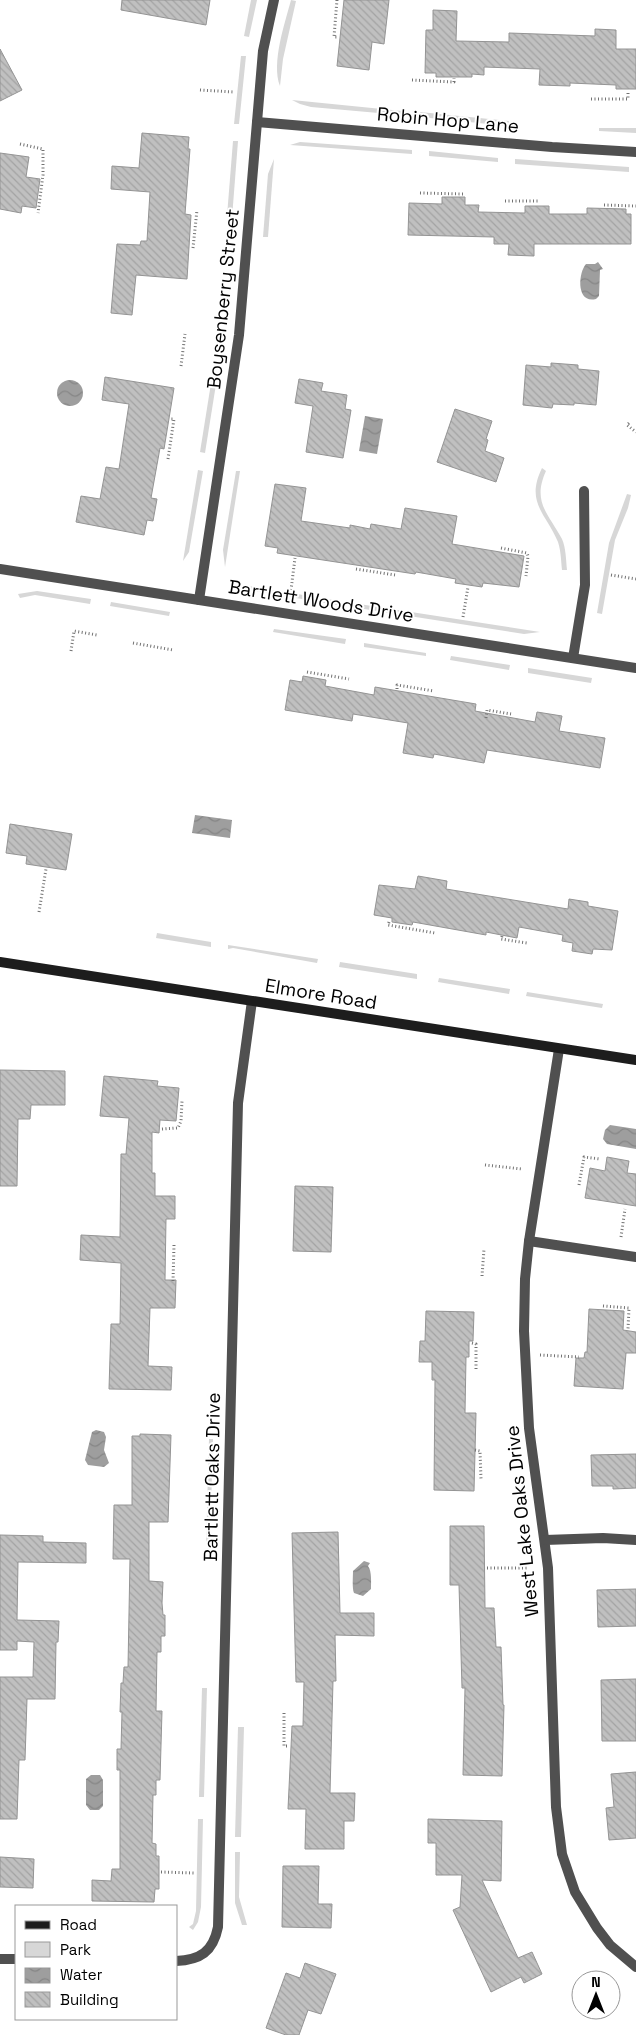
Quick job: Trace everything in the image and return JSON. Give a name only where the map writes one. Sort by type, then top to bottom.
[{"type":"street","name":"Boysenberry Street","points":[[199,600],[234,372],[264,50],[274,0]]},
{"type":"street","name":"Robin Hop Lane","points":[[257,122],[561,148],[636,152]]},
{"type":"street","points":[[573,658],[585,578],[584,490]]},
{"type":"street","name":"Bartlett Woods Drive","points":[[0,569],[636,668]]},
{"type":"street","name":"Elmore Road","points":[[0,962],[636,1060]]},
{"type":"street","name":"Bartlett Oaks Drive","points":[[178,1961],[193,1960],[207,1952],[214,1940],[218,1920],[238,1103],[252,1001]]},
{"type":"street","name":"West Lake Oaks Drive","points":[[559,1049],[529,1241],[524,1352],[529,1428],[545,1540],[550,1614],[556,1807],[562,1854],[575,1892],[586,1912],[610,1945],[636,1967]]},
{"type":"street","points":[[529,1241],[636,1257]]},
{"type":"street","points":[[545,1540],[603,1538],[636,1540]]},
{"type":"street","points":[[0,1959],[15,1959]]},
{"type":"path","points":[[337,0],[334,37],[338,37]]},
{"type":"path","points":[[412,80],[454,82],[454,78]]},
{"type":"path","points":[[200,90],[234,92]]},
{"type":"path","points":[[591,99],[628,99],[628,92]]},
{"type":"path","points":[[20,144],[43,149],[43,175],[38,213]]},
{"type":"path","points":[[420,193],[464,194]]},
{"type":"path","points":[[505,201],[540,201]]},
{"type":"path","points":[[604,205],[636,206]]},
{"type":"path","points":[[193,248],[197,210]]},
{"type":"path","points":[[182,366],[185,334]]},
{"type":"path","points":[[168,459],[174,419],[171,419]]},
{"type":"path","points":[[629,422],[627,425],[636,432]]},
{"type":"path","points":[[501,548],[527,554],[526,576]]},
{"type":"path","points":[[291,590],[295,558]]},
{"type":"path","points":[[356,569],[395,575]]},
{"type":"path","points":[[611,575],[636,579]]},
{"type":"path","points":[[463,617],[468,586]]},
{"type":"path","points":[[71,652],[74,631],[97,635]]},
{"type":"path","points":[[133,643],[173,650]]},
{"type":"path","points":[[307,672],[349,679]]},
{"type":"path","points":[[397,689],[398,685],[434,691]]},
{"type":"path","points":[[486,718],[488,710],[511,714]]},
{"type":"path","points":[[39,912],[46,869]]},
{"type":"path","points":[[389,922],[388,926],[435,933]]},
{"type":"path","points":[[502,936],[501,939],[527,943]]},
{"type":"path","points":[[162,1129],[178,1128],[181,1121],[182,1101]]},
{"type":"path","points":[[579,1186],[584,1157],[600,1160]]},
{"type":"path","points":[[485,1165],[522,1169]]},
{"type":"path","points":[[621,1237],[625,1209]]},
{"type":"path","points":[[172,1281],[174,1245]]},
{"type":"path","points":[[482,1276],[484,1249]]},
{"type":"path","points":[[603,1306],[629,1308],[628,1328]]},
{"type":"path","points":[[472,1343],[476,1344],[476,1369]]},
{"type":"path","points":[[540,1355],[579,1357]]},
{"type":"path","points":[[475,1450],[480,1451],[481,1479]]},
{"type":"path","points":[[487,1568],[529,1568]]},
{"type":"path","points":[[284,1713],[284,1746],[289,1746]]},
{"type":"path","points":[[161,1872],[194,1873]]},
{"type":"green space","points":[[251,0],[257,0],[249,37],[244,36]]},
{"type":"green space","points":[[291,0],[296,1],[283,59],[280,86],[277,66],[278,55]]},
{"type":"green space","points":[[241,56],[246,56],[239,124],[234,124]]},
{"type":"green space","points":[[292,100],[402,111],[401,115],[311,107]]},
{"type":"green space","points":[[420,112],[509,121],[508,126],[420,117]]},
{"type":"green space","points":[[599,128],[636,128],[636,133],[599,131]]},
{"type":"green space","points":[[233,141],[238,141],[232,218],[227,216]]},
{"type":"green space","points":[[300,142],[412,150],[412,154],[290,145]]},
{"type":"green space","points":[[429,151],[498,158],[498,162],[429,156]]},
{"type":"green space","points":[[274,159],[268,237],[263,237],[268,174]]},
{"type":"green space","points":[[515,159],[629,167],[629,172],[515,164]]},
{"type":"green space","points":[[212,377],[217,378],[205,453],[200,452]]},
{"type":"green space","points":[[542,468],[546,471],[542,482],[541,499],[547,514],[562,539],[566,554],[567,570],[562,570],[558,542],[536,499],[537,480]]},
{"type":"green space","points":[[198,470],[203,471],[189,552],[183,561]]},
{"type":"green space","points":[[236,471],[240,471],[225,567],[223,550]]},
{"type":"green space","points":[[627,494],[631,495],[628,508],[615,540],[602,614],[597,613],[609,543]]},
{"type":"green space","points":[[237,584],[339,601],[338,605],[248,590]]},
{"type":"green space","points":[[37,591],[91,599],[90,604],[35,595],[20,598],[18,594]]},
{"type":"green space","points":[[111,602],[170,612],[169,616],[110,606]]},
{"type":"green space","points":[[359,604],[540,632],[524,634],[358,608]]},
{"type":"green space","points":[[274,629],[346,639],[345,644],[273,632]]},
{"type":"green space","points":[[364,643],[426,653],[426,656],[364,647]]},
{"type":"green space","points":[[451,656],[510,665],[509,670],[450,660]]},
{"type":"green space","points":[[528,668],[592,678],[591,683],[528,673]]},
{"type":"green space","points":[[157,933],[211,942],[211,947],[156,938]]},
{"type":"green space","points":[[228,945],[318,959],[317,963],[233,948],[228,949]]},
{"type":"green space","points":[[340,962],[417,974],[417,979],[339,967]]},
{"type":"green space","points":[[439,978],[510,989],[509,994],[438,982]]},
{"type":"green space","points":[[527,992],[603,1004],[602,1008],[526,996]]},
{"type":"green space","points":[[209,1439],[213,1439],[210,1545],[206,1545]]},
{"type":"green space","points":[[202,1688],[207,1688],[204,1797],[199,1797]]},
{"type":"green space","points":[[238,1727],[244,1727],[241,1837],[235,1837]]},
{"type":"green space","points":[[198,1819],[203,1819],[201,1907],[198,1922],[193,1930],[189,1927],[193,1924],[196,1911]]},
{"type":"green space","points":[[235,1852],[240,1852],[239,1897],[247,1925],[242,1925],[235,1903]]},
{"type":"water","points":[[598,262],[603,269],[600,270],[599,296],[596,299],[590,299],[585,297],[580,287],[581,274],[586,264]]},
{"type":"water","points":[[70,380],[79,384],[83,393],[79,402],[70,406],[61,402],[57,393],[61,384]]},
{"type":"water","points":[[365,416],[383,419],[377,454],[359,451]]},
{"type":"water","points":[[195,815],[232,820],[230,838],[192,833]]},
{"type":"water","points":[[610,1125],[636,1129],[636,1149],[607,1144],[603,1139],[605,1130]]},
{"type":"water","points":[[96,1430],[104,1432],[106,1437],[104,1450],[109,1463],[104,1467],[88,1465],[85,1460],[92,1432]]},
{"type":"water","points":[[364,1561],[370,1563],[368,1566],[371,1574],[371,1589],[363,1596],[354,1593],[353,1571]]},
{"type":"water","points":[[91,1775],[100,1775],[103,1780],[103,1806],[99,1810],[90,1810],[86,1805],[86,1779]]},
{"type":"building","points":[[122,0],[210,0],[206,25],[121,10]]},
{"type":"building","points":[[344,0],[389,0],[384,44],[372,42],[369,70],[337,66]]},
{"type":"building","points":[[433,10],[457,11],[456,41],[509,42],[509,33],[595,36],[595,29],[616,30],[616,49],[636,49],[636,89],[616,89],[616,85],[570,83],[570,86],[539,85],[540,69],[484,67],[484,75],[472,74],[472,77],[436,77],[436,73],[425,73],[426,30],[433,30]]},
{"type":"building","points":[[0,49],[22,90],[0,101]]},
{"type":"building","points":[[142,133],[189,137],[188,149],[190,149],[185,214],[191,215],[187,279],[136,275],[132,315],[111,313],[117,244],[140,245],[141,241],[147,241],[150,192],[111,189],[112,166],[139,168]]},
{"type":"building","points":[[0,153],[29,157],[26,177],[40,179],[36,208],[22,206],[21,213],[0,209]]},
{"type":"building","points":[[442,197],[465,197],[465,205],[479,205],[478,212],[525,213],[525,206],[549,206],[549,214],[587,214],[587,208],[626,209],[626,214],[631,214],[631,244],[534,244],[534,256],[508,255],[509,244],[494,244],[494,237],[408,235],[409,203],[442,204]]},
{"type":"building","points":[[551,363],[578,365],[578,369],[599,371],[596,405],[553,404],[552,408],[523,405],[526,365],[551,367]]},
{"type":"building","points":[[105,377],[174,388],[164,449],[160,448],[151,498],[157,499],[153,521],[147,520],[144,535],[76,522],[81,496],[100,499],[106,467],[119,469],[129,404],[102,400]]},
{"type":"building","points":[[299,379],[323,383],[321,391],[347,395],[345,409],[351,410],[343,458],[306,452],[313,406],[295,403]]},
{"type":"building","points":[[455,409],[492,421],[486,439],[488,440],[485,451],[504,458],[496,482],[437,462]]},
{"type":"building","points":[[275,484],[306,488],[301,521],[350,528],[350,525],[370,529],[371,524],[401,529],[405,508],[457,516],[452,544],[524,556],[519,587],[483,583],[482,587],[455,583],[456,579],[416,572],[415,574],[277,553],[278,548],[265,546]]},
{"type":"building","points":[[303,676],[326,680],[325,686],[374,695],[375,687],[476,704],[475,711],[535,722],[537,712],[562,716],[559,731],[605,738],[600,768],[487,750],[484,763],[434,754],[433,758],[403,753],[408,723],[353,714],[352,721],[285,710],[290,680],[302,682]]},
{"type":"building","points":[[10,824],[72,834],[66,870],[26,864],[27,856],[6,853]]},
{"type":"building","points":[[418,876],[447,881],[446,889],[568,909],[569,899],[588,902],[588,906],[618,911],[612,950],[593,949],[592,954],[572,951],[573,943],[562,941],[563,935],[519,927],[517,938],[486,932],[486,935],[413,922],[412,925],[392,922],[392,918],[374,915],[379,885],[415,889]]},
{"type":"building","points":[[0,1070],[65,1071],[65,1105],[31,1105],[30,1119],[18,1119],[17,1186],[0,1186]]},
{"type":"building","points":[[104,1076],[158,1081],[157,1086],[179,1088],[176,1121],[160,1120],[159,1133],[152,1132],[152,1173],[155,1173],[155,1196],[175,1196],[175,1219],[166,1219],[165,1280],[176,1280],[175,1308],[150,1308],[148,1366],[172,1367],[171,1390],[109,1389],[111,1324],[120,1324],[121,1263],[80,1260],[81,1235],[120,1237],[121,1154],[126,1154],[129,1118],[100,1116]]},
{"type":"building","points":[[607,1157],[629,1161],[627,1173],[636,1174],[636,1206],[585,1198],[590,1168],[605,1171]]},
{"type":"building","points":[[295,1186],[333,1187],[331,1252],[293,1251]]},
{"type":"building","points":[[589,1309],[624,1311],[623,1330],[636,1332],[636,1353],[626,1353],[623,1389],[574,1386],[576,1358],[584,1358],[585,1352],[587,1352]]},
{"type":"building","points":[[426,1311],[474,1312],[473,1341],[469,1341],[469,1357],[466,1357],[465,1413],[476,1413],[474,1491],[434,1490],[435,1380],[432,1380],[432,1362],[419,1362],[420,1341],[425,1341]]},
{"type":"building","points":[[140,1434],[171,1435],[168,1522],[149,1522],[149,1581],[163,1582],[162,1603],[163,1615],[165,1615],[165,1636],[161,1636],[161,1652],[157,1652],[156,1711],[162,1711],[160,1780],[156,1780],[156,1795],[153,1795],[152,1843],[156,1844],[156,1856],[159,1856],[159,1889],[155,1889],[154,1902],[92,1901],[92,1880],[111,1881],[112,1869],[120,1869],[120,1770],[117,1770],[117,1749],[121,1749],[121,1683],[123,1683],[124,1667],[128,1667],[130,1559],[113,1559],[114,1505],[132,1505],[132,1436],[140,1436]]},
{"type":"building","points":[[636,1454],[636,1488],[613,1489],[613,1486],[592,1486],[591,1455]]},
{"type":"building","points":[[450,1526],[484,1526],[485,1608],[494,1608],[496,1647],[501,1647],[504,1705],[502,1776],[463,1775],[465,1688],[462,1688],[459,1585],[450,1585]]},
{"type":"building","points":[[338,1532],[340,1613],[374,1613],[374,1636],[335,1635],[336,1681],[333,1681],[330,1793],[355,1793],[354,1821],[344,1821],[344,1849],[305,1849],[306,1809],[288,1809],[292,1726],[303,1726],[304,1682],[296,1682],[292,1533]]},
{"type":"building","points":[[0,1535],[43,1536],[43,1542],[86,1543],[86,1563],[18,1562],[17,1620],[59,1621],[58,1642],[56,1642],[55,1699],[27,1699],[25,1760],[19,1760],[17,1819],[0,1819],[0,1677],[33,1677],[34,1642],[17,1641],[17,1650],[0,1650]]},
{"type":"building","points":[[636,1589],[636,1626],[598,1627],[597,1590]]},
{"type":"building","points":[[636,1679],[636,1741],[602,1741],[601,1680]]},
{"type":"building","points":[[636,1772],[636,1838],[609,1840],[606,1808],[614,1807],[611,1774]]},
{"type":"building","points":[[428,1819],[502,1821],[501,1881],[482,1880],[518,1958],[532,1952],[542,1974],[524,1983],[521,1977],[491,1992],[453,1910],[460,1907],[462,1875],[436,1875],[436,1843],[428,1843]]},
{"type":"building","points":[[0,1857],[34,1859],[33,1888],[0,1887]]},
{"type":"building","points":[[283,1866],[319,1866],[318,1904],[332,1904],[331,1928],[282,1927]]},
{"type":"building","points":[[305,1963],[336,1974],[321,2014],[308,2010],[299,2035],[286,2035],[266,2028],[286,1973],[300,1978]]}]
